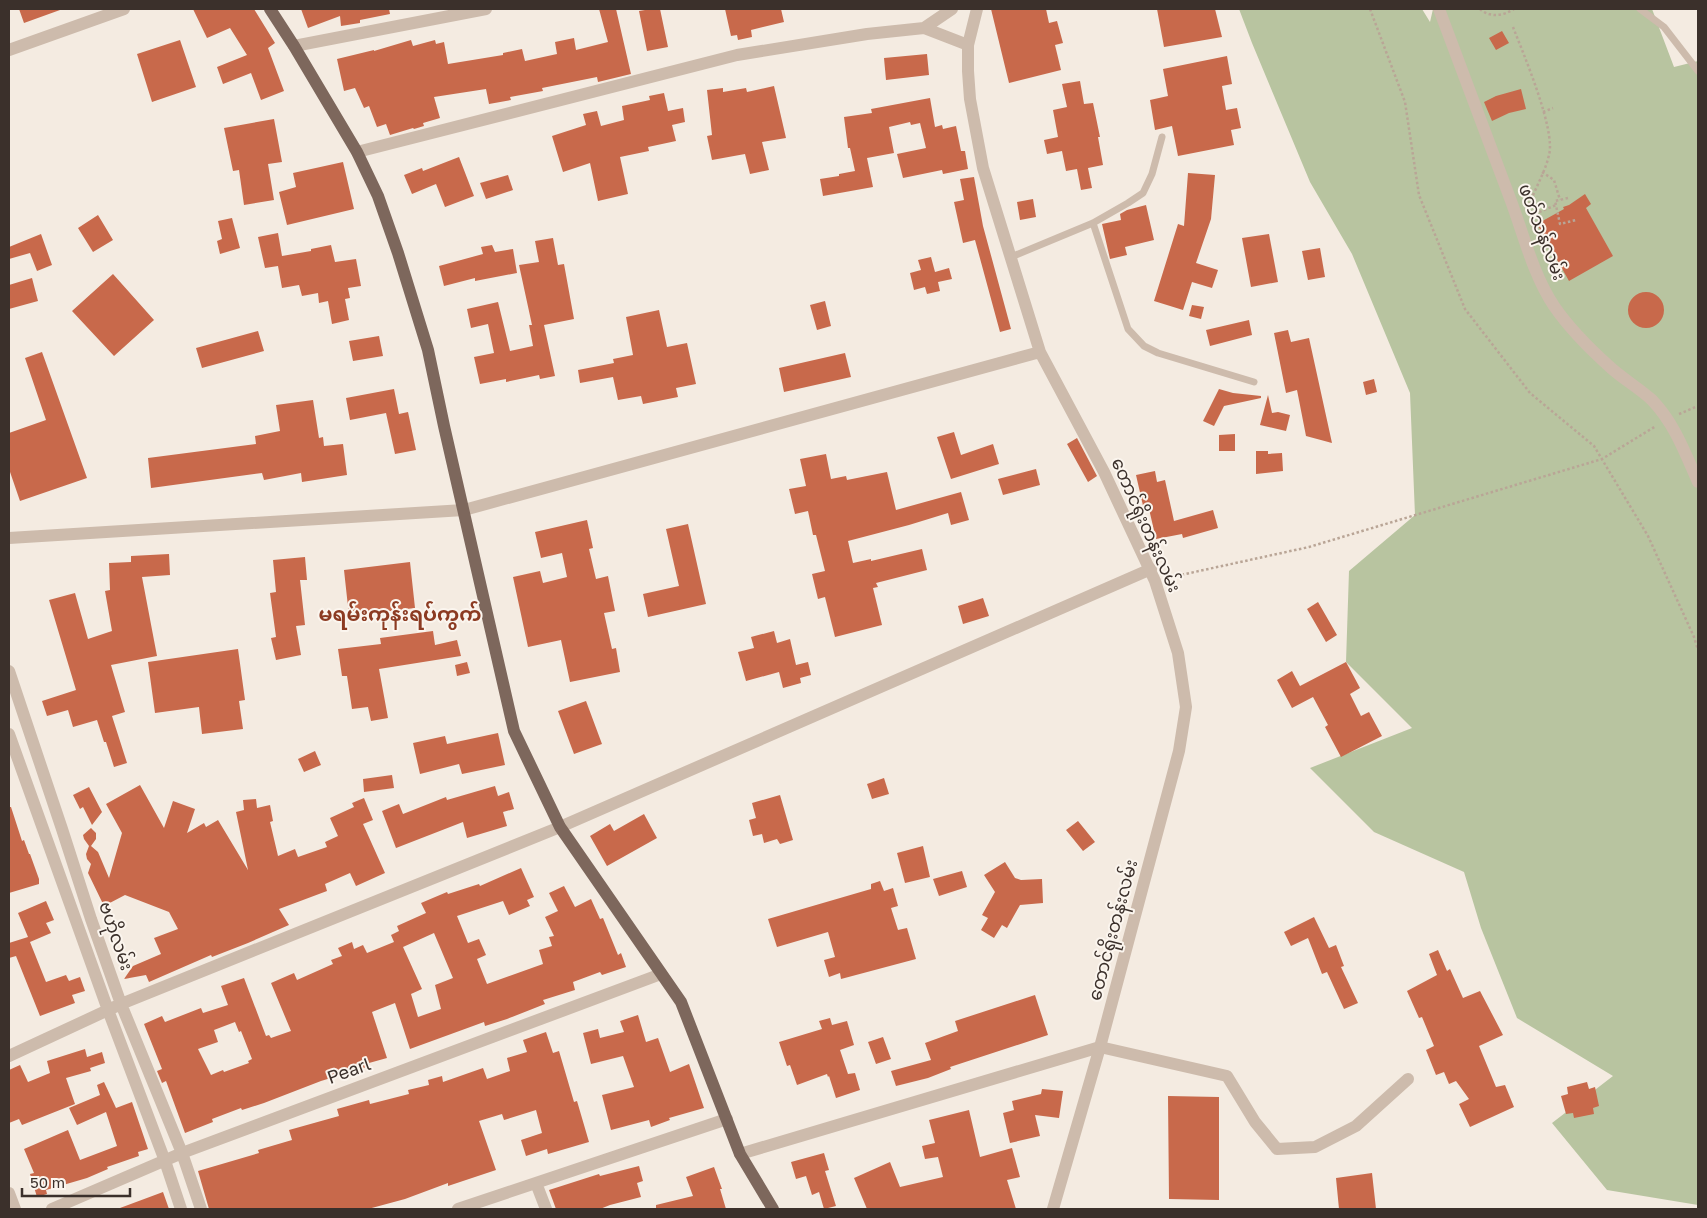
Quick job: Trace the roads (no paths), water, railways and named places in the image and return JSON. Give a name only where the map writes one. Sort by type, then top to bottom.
[{"type":"main road","points":[[270,9],[357,152],[378,196],[398,253],[428,350],[514,731],[560,827],[681,1002],[740,1154],[773,1209]]},
{"type":"street","points":[[9,50],[124,9]]},
{"type":"street","points":[[294,46],[486,9]]},
{"type":"street","points":[[924,28],[952,9]]},
{"type":"street","name":"တောင်ရိုးတန်းလမ်း","points":[[977,9],[968,45],[968,71],[970,99],[983,168],[1040,352],[1104,472],[1153,575],[1178,653],[1186,707],[1180,751],[1100,1048],[1053,1209]]},
{"type":"street","name":"ဖတ်သန်လမ်း","points":[[1439,9],[1529,257],[1554,306],[1610,367],[1651,400],[1668,419],[1682,442],[1698,482]]},
{"type":"street","points":[[357,152],[738,55],[867,34],[924,28],[968,45]]},
{"type":"street","points":[[9,538],[464,510],[1040,352]]},
{"type":"street","points":[[9,1056],[121,1004],[560,827],[1153,575]]},
{"type":"street","name":"ဗဟိုလမ်း","points":[[9,671],[91,920],[121,1004],[182,1153],[201,1209]]},
{"type":"street","name":"ဗဟိုလမ်း","points":[[9,734],[108,1010],[165,1160],[181,1209]]},
{"type":"street","name":"Pearl","points":[[52,1209],[182,1153],[661,974]]},
{"type":"street","points":[[740,1154],[1100,1048],[1227,1076],[1255,1122],[1277,1149],[1315,1147],[1356,1126],[1408,1079]]},
{"type":"street","points":[[458,1209],[727,1119]]},
{"type":"street","points":[[536,1183],[546,1209]]},
{"type":"street","points":[[9,1193],[15,1209]]},
{"type":"lane","points":[[1640,9],[1664,27],[1698,71]]},
{"type":"lane","points":[[1011,257],[1093,224],[1143,194],[1152,174],[1162,137]]},
{"type":"lane","points":[[1093,224],[1128,329],[1144,346],[1158,353],[1254,382]]},
{"type":"district","name":"မရမ်းကုန်းရပ်ကွက်","points":[[400,614]]}]
